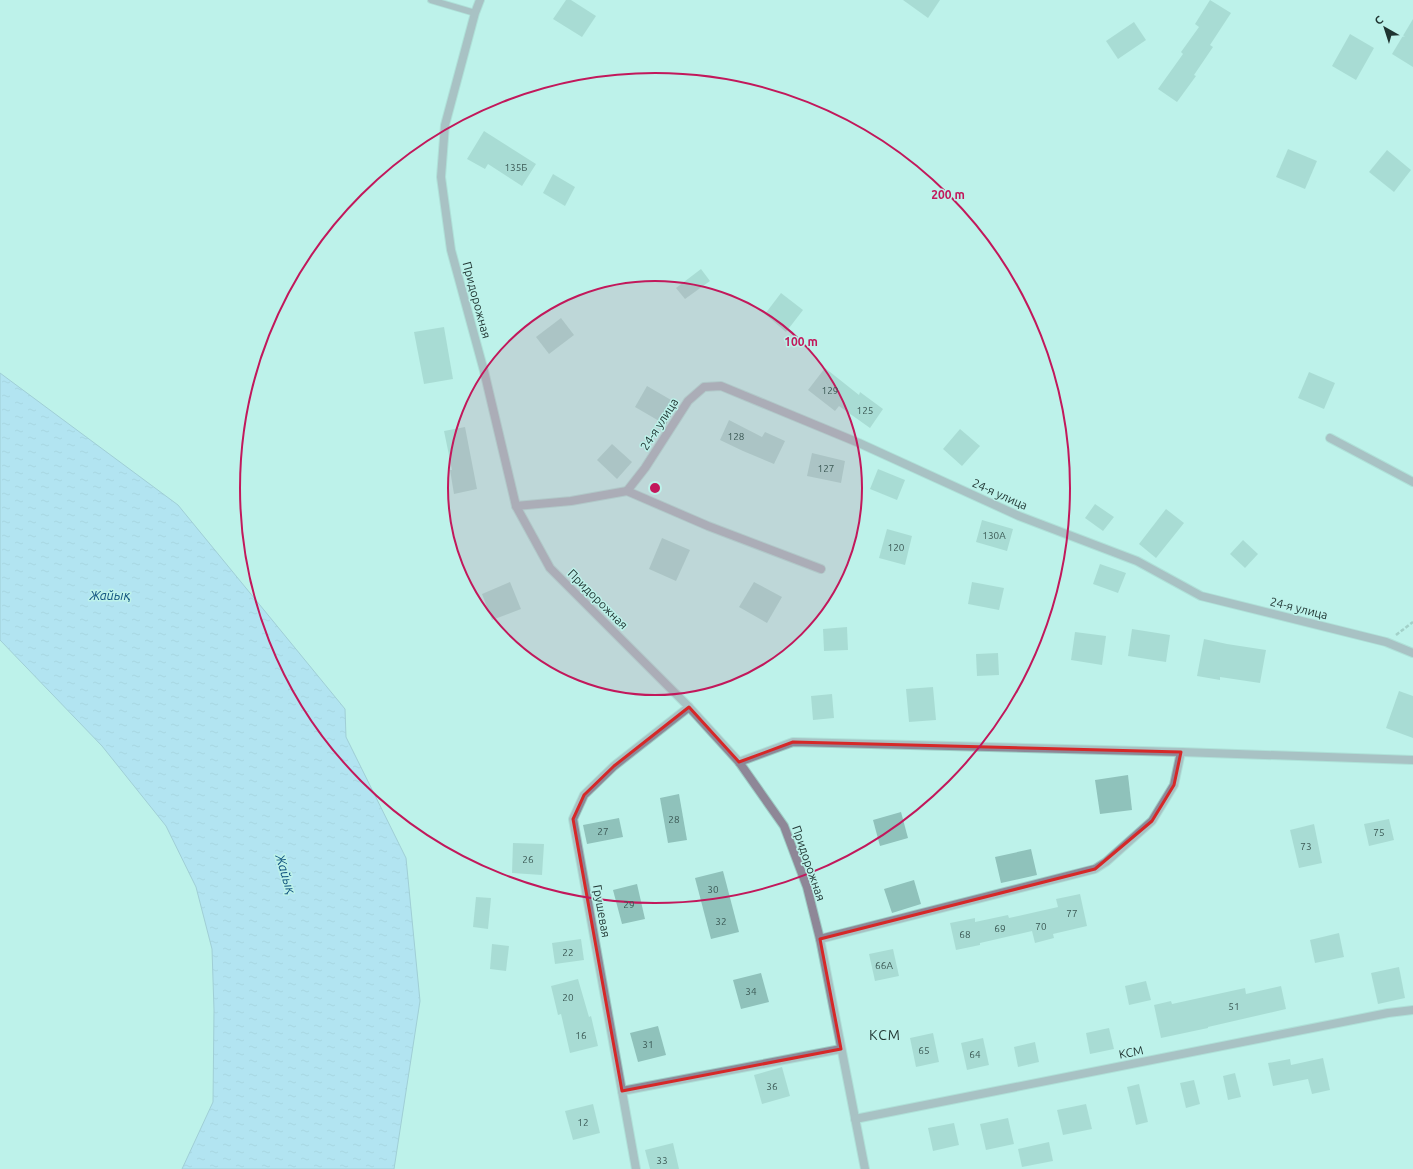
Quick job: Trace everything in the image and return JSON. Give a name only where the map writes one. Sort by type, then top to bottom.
[{"type":"street","name":"Придорожная","points":[[480,0],[475,13],[445,125],[441,177],[451,250],[484,371],[516,506],[550,568],[689,707],[739,762],[784,826],[806,887],[820,939],[865,1169]]},
{"type":"street","name":"24-я улица","points":[[627,491],[645,468],[688,401],[704,387],[721,386],[858,443],[1019,516],[1137,561],[1201,596],[1386,642],[1413,653]]},
{"type":"street","points":[[1330,438],[1413,482]]},
{"type":"street","points":[[516,506],[571,500],[627,491],[708,526],[821,569]]},
{"type":"street","name":"Грушевая","points":[[636,1169],[573,819],[584,795],[609,770],[689,707]]},
{"type":"street","points":[[739,762],[793,742],[1181,752],[1413,760]]},
{"type":"street","points":[[820,939],[1095,869],[1106,862],[1152,821],[1174,785],[1181,752]]},
{"type":"street","name":"КСМ","points":[[855,1119],[1388,1013],[1413,1010]]},
{"type":"street","points":[[622,1091],[841,1050]]},
{"type":"lane","points":[[431,0],[475,13]]},
{"type":"path","points":[[1386,642],[1413,622]]},
{"type":"highlighted area","points":[[689,707],[739,762],[793,742],[1181,752],[1174,785],[1152,821],[1095,869],[820,939],[841,1049],[622,1091],[573,819],[584,795],[614,766]]},
{"type":"water","name":"Жайық","points":[[0,373],[178,505],[345,709],[346,737],[406,858],[420,1001],[394,1169],[182,1169],[213,1102],[214,1010],[212,949],[196,887],[166,826],[102,746],[0,640]]},
{"type":"building","points":[[566,0],[571,0],[596,16],[582,37],[553,19]]},
{"type":"building","points":[[903,0],[940,0],[928,18]]},
{"type":"building","points":[[1210,0],[1231,13],[1210,45],[1213,47],[1194,75],[1196,76],[1177,102],[1158,89],[1183,54],[1181,52],[1199,27],[1195,24]]},
{"type":"building","points":[[1413,19],[1413,67],[1392,54]]},
{"type":"building","points":[[1134,22],[1146,40],[1118,59],[1106,41]]},
{"type":"building","points":[[1350,34],[1374,48],[1356,80],[1332,66]]},
{"type":"building","points":[[484,131],[536,164],[522,186],[488,164],[485,169],[467,159]]},
{"type":"building","points":[[1288,149],[1317,161],[1305,189],[1276,177]]},
{"type":"building","points":[[1387,150],[1411,170],[1394,192],[1369,172]]},
{"type":"building","points":[[553,174],[575,187],[565,206],[543,193]]},
{"type":"building","points":[[701,269],[710,281],[685,299],[676,288]]},
{"type":"building","points":[[781,293],[803,310],[786,332],[765,314]]},
{"type":"building","points":[[561,318],[574,335],[549,354],[536,337]]},
{"type":"building","points":[[444,327],[453,379],[424,384],[414,332]]},
{"type":"building","points":[[825,368],[859,395],[860,392],[883,409],[870,428],[839,406],[835,411],[808,390]]},
{"type":"building","points":[[1309,372],[1335,383],[1324,409],[1298,398]]},
{"type":"building","points":[[647,386],[678,404],[666,425],[635,407]]},
{"type":"building","points":[[729,420],[762,437],[765,432],[785,441],[774,464],[720,440]]},
{"type":"building","points":[[465,427],[477,489],[454,494],[450,470],[452,470],[444,431]]},
{"type":"building","points":[[960,429],[980,446],[962,466],[943,449]]},
{"type":"building","points":[[612,444],[632,462],[617,479],[597,460]]},
{"type":"building","points":[[812,453],[845,461],[841,483],[807,476]]},
{"type":"building","points":[[878,469],[905,480],[897,500],[870,489]]},
{"type":"building","points":[[1095,504],[1114,517],[1103,531],[1085,518]]},
{"type":"building","points":[[1166,509],[1184,523],[1156,558],[1139,544]]},
{"type":"building","points":[[982,520],[1013,529],[1007,551],[976,542]]},
{"type":"building","points":[[887,529],[912,536],[905,565],[879,558]]},
{"type":"building","points":[[662,538],[690,550],[676,581],[649,569]]},
{"type":"building","points":[[1243,540],[1258,554],[1245,568],[1230,554]]},
{"type":"building","points":[[1100,564],[1126,573],[1118,593],[1093,584]]},
{"type":"building","points":[[510,582],[521,609],[492,620],[482,594]]},
{"type":"building","points":[[754,582],[782,597],[767,623],[739,607]]},
{"type":"building","points":[[972,582],[1004,588],[999,610],[968,604]]},
{"type":"building","points":[[847,627],[848,650],[824,651],[823,629]]},
{"type":"building","points":[[1132,629],[1170,635],[1166,662],[1128,656]]},
{"type":"building","points":[[1075,632],[1106,636],[1102,665],[1071,660]]},
{"type":"building","points":[[1204,639],[1266,650],[1260,683],[1220,677],[1220,680],[1197,676]]},
{"type":"building","points":[[998,653],[999,675],[977,676],[976,654]]},
{"type":"building","points":[[933,687],[936,720],[909,722],[906,689]]},
{"type":"building","points":[[1399,691],[1413,696],[1413,738],[1386,728]]},
{"type":"building","points":[[832,694],[834,718],[813,720],[811,696]]},
{"type":"building","points":[[1128,775],[1132,810],[1100,814],[1095,780]]},
{"type":"building","points":[[679,794],[687,840],[668,843],[660,798]]},
{"type":"building","points":[[901,812],[908,838],[880,846],[873,820]]},
{"type":"building","points":[[619,818],[623,837],[587,844],[583,825]]},
{"type":"building","points":[[1389,819],[1394,840],[1369,846],[1364,824]]},
{"type":"building","points":[[1314,824],[1322,863],[1299,868],[1290,830]]},
{"type":"building","points":[[513,843],[544,844],[542,875],[512,873]]},
{"type":"building","points":[[1031,849],[1037,875],[1001,883],[995,857]]},
{"type":"building","points":[[723,871],[739,932],[711,939],[695,878]]},
{"type":"building","points":[[914,880],[921,904],[892,913],[884,889]]},
{"type":"building","points":[[637,884],[645,919],[622,924],[613,890]]},
{"type":"building","points":[[1080,894],[1087,926],[1053,934],[1054,938],[1035,943],[1032,931],[956,950],[950,923],[975,918],[975,922],[1008,915],[1009,918],[1058,907],[1056,899]]},
{"type":"building","points":[[476,897],[491,898],[488,929],[473,927]]},
{"type":"building","points":[[1339,933],[1344,957],[1315,963],[1310,940]]},
{"type":"building","points":[[581,939],[584,960],[555,964],[552,943]]},
{"type":"building","points":[[492,944],[509,946],[506,971],[490,969]]},
{"type":"building","points":[[893,949],[899,976],[875,981],[869,954]]},
{"type":"building","points":[[1399,967],[1405,998],[1378,1004],[1371,973]]},
{"type":"building","points":[[761,973],[769,1002],[741,1009],[733,980]]},
{"type":"building","points":[[578,979],[589,1017],[591,1016],[598,1046],[570,1053],[561,1014],[558,1015],[551,986]]},
{"type":"building","points":[[1146,981],[1151,1000],[1129,1005],[1125,986]]},
{"type":"building","points":[[1281,986],[1286,1009],[1161,1038],[1154,1005],[1171,1001],[1172,1004],[1245,988],[1246,994]]},
{"type":"building","points":[[658,1026],[666,1055],[638,1062],[630,1033]]},
{"type":"building","points":[[1109,1028],[1114,1049],[1090,1054],[1086,1033]]},
{"type":"building","points":[[933,1033],[939,1062],[916,1067],[910,1038]]},
{"type":"building","points":[[983,1038],[989,1065],[967,1070],[961,1043]]},
{"type":"building","points":[[1035,1042],[1039,1062],[1018,1067],[1014,1047]]},
{"type":"building","points":[[1323,1058],[1330,1090],[1312,1094],[1308,1079],[1273,1086],[1268,1063],[1290,1059],[1291,1065]]},
{"type":"building","points":[[782,1067],[790,1096],[762,1104],[754,1075]]},
{"type":"building","points":[[1235,1073],[1241,1097],[1228,1100],[1223,1076]]},
{"type":"building","points":[[1194,1080],[1200,1104],[1186,1108],[1180,1083]]},
{"type":"building","points":[[1139,1084],[1148,1122],[1136,1125],[1127,1087]]},
{"type":"building","points":[[593,1104],[600,1133],[573,1140],[565,1111]]},
{"type":"building","points":[[1086,1104],[1092,1129],[1063,1135],[1057,1110]]},
{"type":"building","points":[[1008,1118],[1014,1144],[986,1150],[980,1124]]},
{"type":"building","points":[[954,1123],[959,1145],[933,1151],[928,1128]]},
{"type":"building","points":[[1049,1142],[1053,1161],[1022,1167],[1018,1149]]},
{"type":"building","points":[[673,1143],[679,1169],[650,1169],[645,1150]]},
{"type":"district","name":"КСМ","points":[[885,1035]]}]
